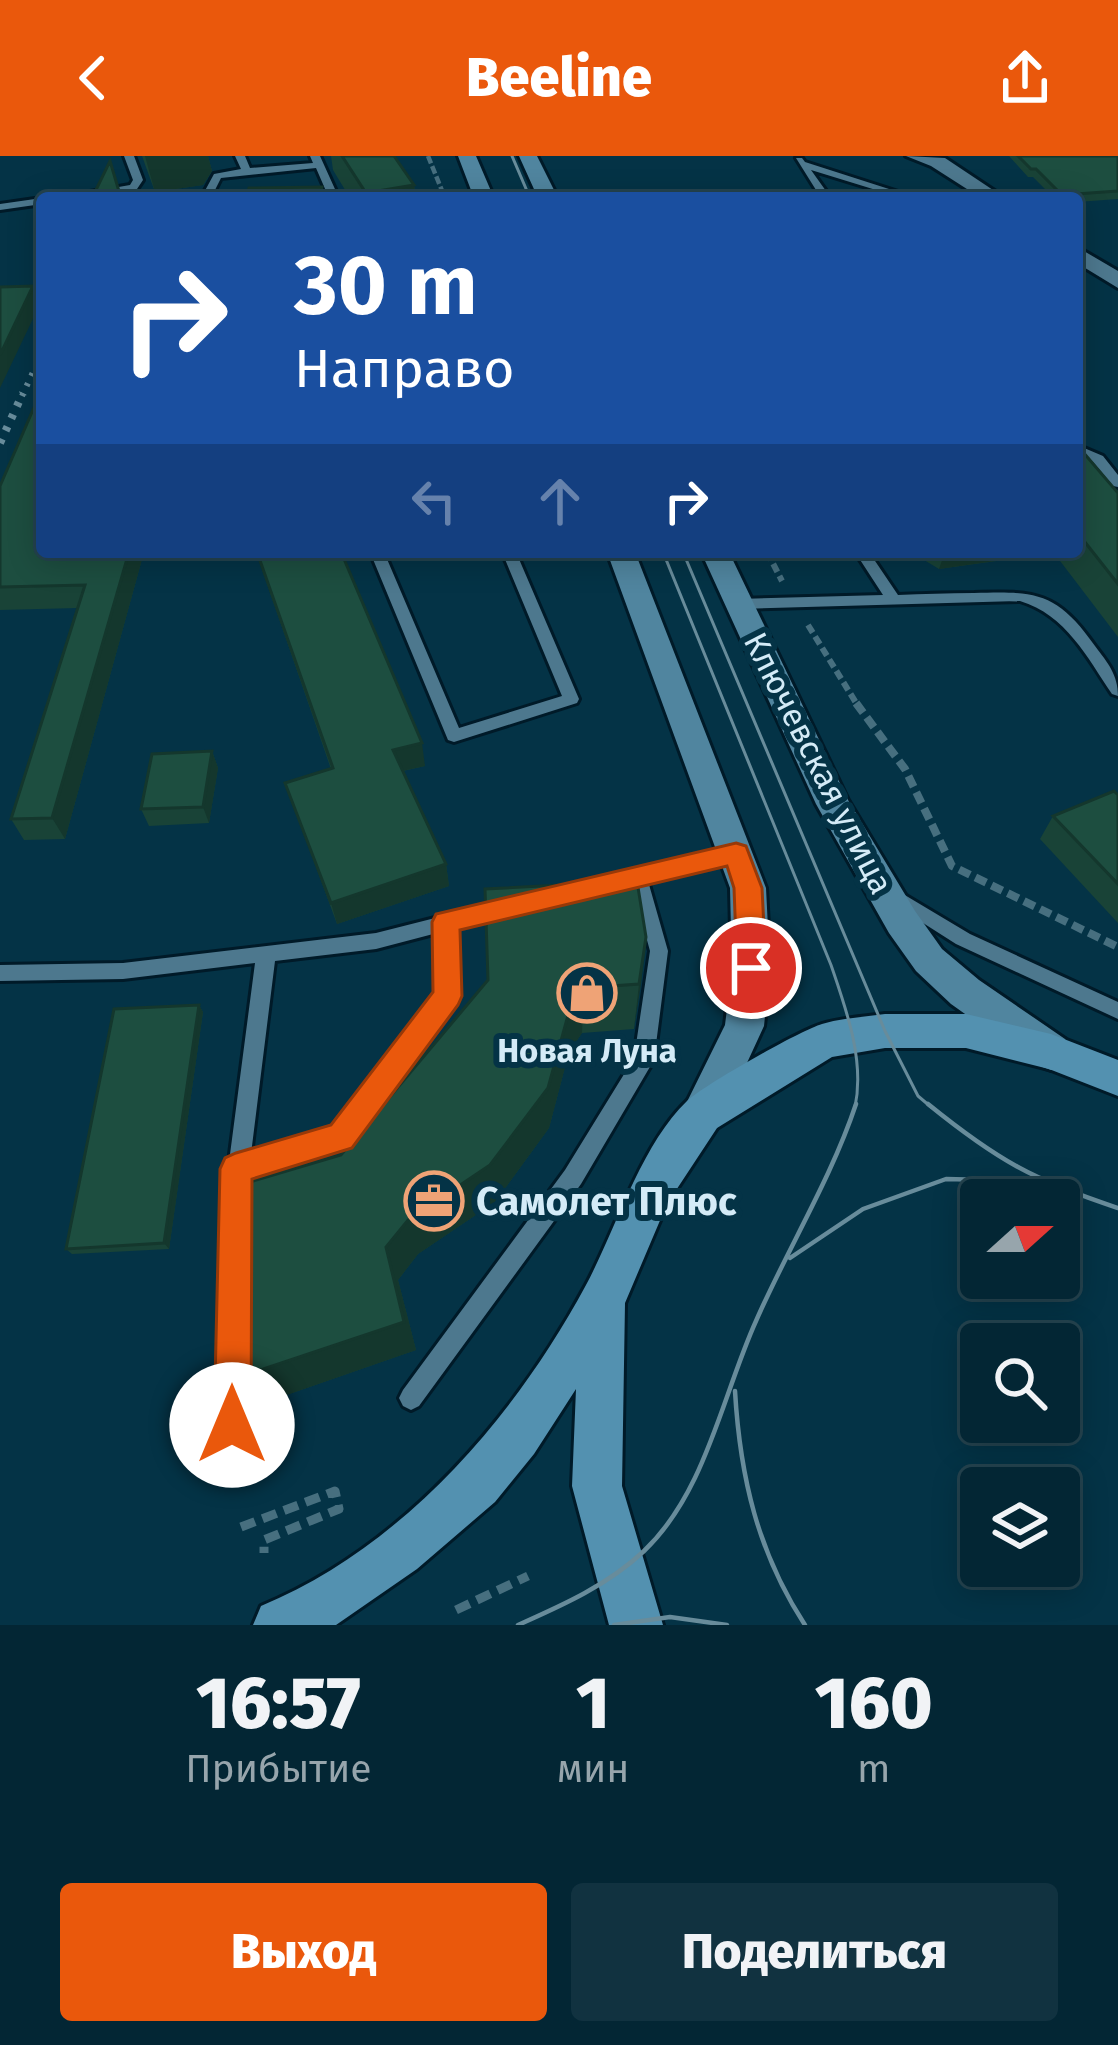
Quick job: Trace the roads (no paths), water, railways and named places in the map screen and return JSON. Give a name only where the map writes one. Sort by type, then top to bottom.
[{"type":"main road","points":[[467,156],[482,192]]},
{"type":"main road","points":[[528,156],[545,192]]},
{"type":"main road","points":[[280,1625],[298,1619],[396,1555],[459,1504],[522,1430],[602,1302],[652,1190],[702,1114],[745,1026],[751,968],[748,888],[623,558]]},
{"type":"main road","name":"Ключевская улица","points":[[718,558],[833,804],[929,960],[965,992],[1051,1052]]},
{"type":"main road","points":[[702,1114],[824,1041],[850,1035],[966,1031],[1051,1052],[1118,1078]]},
{"type":"main road","points":[[602,1302],[597,1486],[636,1625]]},
{"type":"street","points":[[915,156],[938,162],[986,192]]},
{"type":"street","points":[[1083,257],[1118,281]]},
{"type":"lane","points":[[129,156],[138,180],[136,192]]},
{"type":"lane","points":[[240,156],[248,171]]},
{"type":"lane","points":[[799,160],[822,192]]},
{"type":"lane","points":[[799,160],[893,192]]},
{"type":"lane","points":[[209,192],[217,176],[317,161],[331,192]]},
{"type":"lane","points":[[0,207],[36,202]]},
{"type":"lane","points":[[1083,452],[1098,459],[1118,483]]},
{"type":"lane","points":[[380,558],[454,736],[571,699],[512,558]]},
{"type":"lane","points":[[866,558],[894,600]]},
{"type":"lane","points":[[739,604],[1040,599],[1061,612],[1118,690]]},
{"type":"lane","points":[[575,891],[736,854]]},
{"type":"lane","points":[[411,1398],[573,1178],[644,1060],[659,951],[638,876]]},
{"type":"lane","points":[[882,888],[963,939],[1118,1011]]},
{"type":"lane","points":[[0,973],[123,971],[376,941],[533,901]]},
{"type":"lane","points":[[236,1169],[341,1137],[447,996],[446,922]]},
{"type":"lane","points":[[232,1425],[236,1169],[266,954]]},
{"type":"tram line","points":[[512,156],[527,192]]},
{"type":"tram line","points":[[665,558],[831,965],[856,1053],[855,1106]]},
{"type":"tram line","points":[[686,558],[885,1031],[918,1096],[931,1107]]},
{"type":"tram line","points":[[928,1104],[1017,1166],[1118,1208]]},
{"type":"tram line","points":[[518,1625],[584,1593],[630,1563],[683,1501],[756,1321],[855,1106]]},
{"type":"tram line","points":[[790,1258],[863,1209],[946,1179],[960,1179]]},
{"type":"tram line","points":[[735,1391],[741,1454],[754,1513],[775,1570],[805,1625]]},
{"type":"tram line","points":[[614,1625],[670,1617],[727,1625]]},
{"type":"railway","points":[[22,396],[36,366]]},
{"type":"railway","points":[[0,443],[23,393]]},
{"type":"place","name":"Новая Луна","points":[[587,993]]},
{"type":"place","name":"Самолет Плюс","points":[[434,1201]]}]
